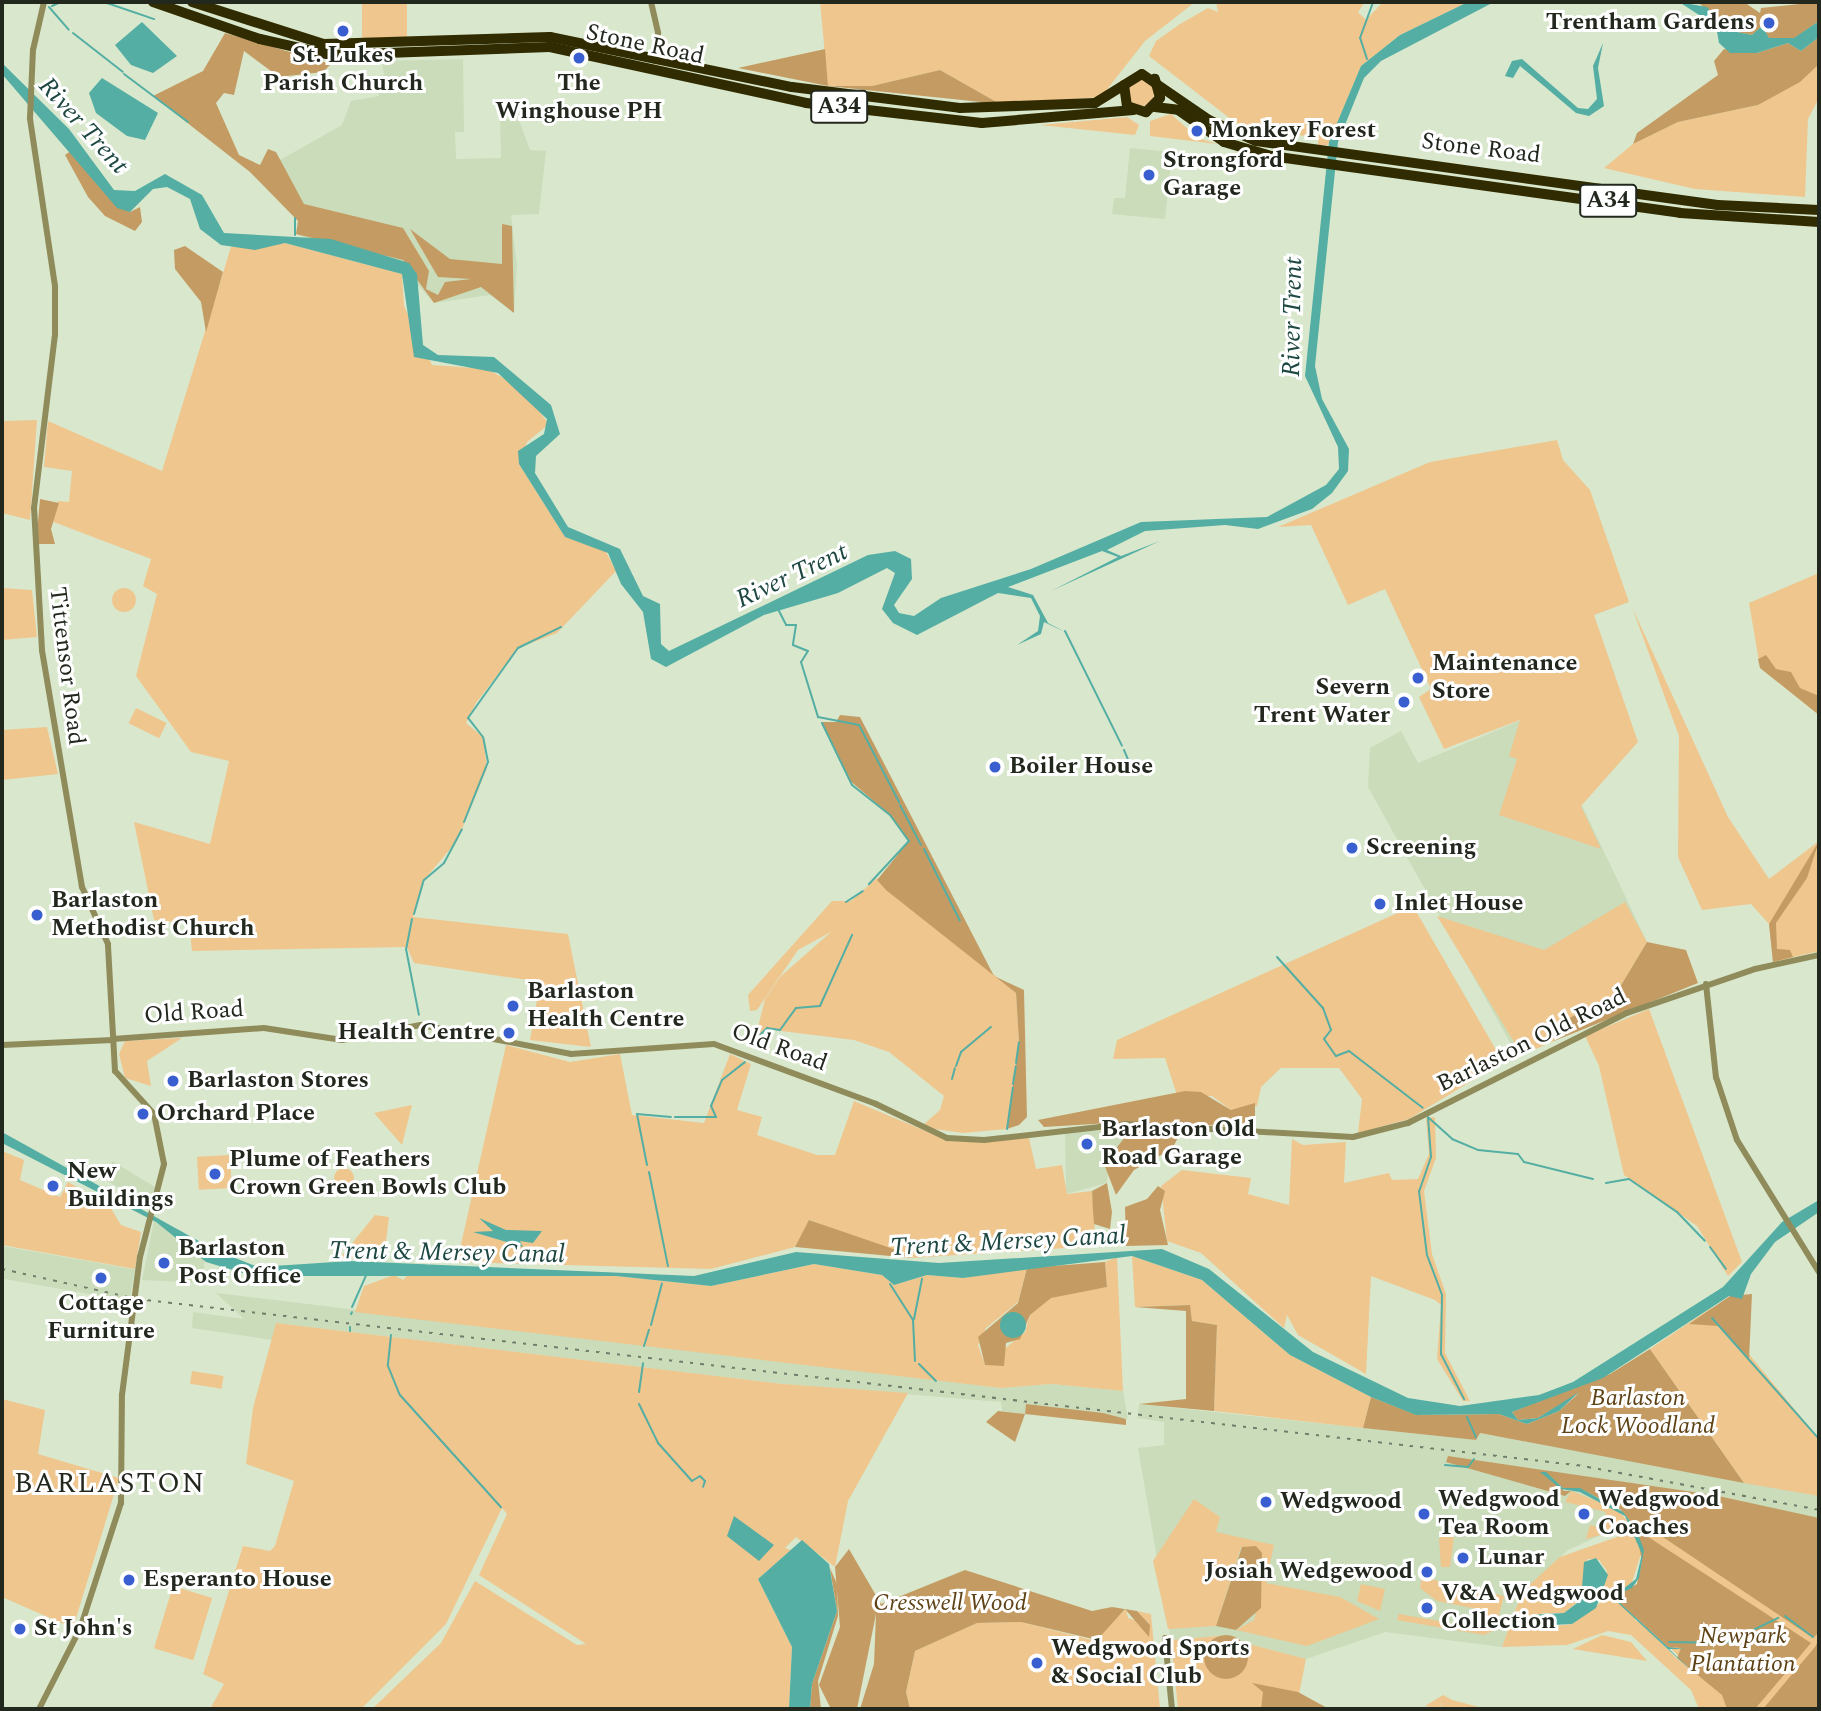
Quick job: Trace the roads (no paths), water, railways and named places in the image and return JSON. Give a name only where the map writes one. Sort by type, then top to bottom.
[{"type":"highway","name":"Stone Road","points":[[153,2],[280,45],[331,55],[537,47],[654,66],[817,105],[982,123],[1133,110]]},
{"type":"highway","name":"Stone Road","points":[[192,2],[342,46],[539,36],[656,54],[792,87],[960,108],[1095,103],[1124,85]]},
{"type":"highway","points":[[1137,74],[1155,79],[1161,94],[1155,107],[1133,110],[1123,100],[1124,85],[1137,74]]},
{"type":"highway","name":"Stone Road","points":[[1155,79],[1235,135],[1321,151],[1344,160],[1680,213],[1819,222]]},
{"type":"highway","name":"Stone Road","points":[[1155,107],[1178,110],[1241,149],[1318,162],[1344,160],[1707,203],[1819,210]]},
{"type":"street","name":"Tittensor Road","points":[[39,1709],[45,1692],[80,1629],[121,1503],[122,1395],[149,1221],[164,1164],[159,1128],[149,1106],[119,1081],[113,1040],[108,944],[82,887],[75,852],[33,550],[55,335],[53,260],[30,115],[31,89],[44,2]]},
{"type":"street","points":[[651,2],[656,54],[654,66]]},
{"type":"street","name":"Barlaston Old Road","points":[[1258,1132],[1344,1137],[1384,1131],[1591,1028],[1706,984],[1819,955]]},
{"type":"street","points":[[1706,984],[1716,1031],[1716,1077],[1737,1140],[1819,1272]]},
{"type":"street","name":"Old Road","points":[[2,1045],[113,1040],[264,1028],[342,1040],[421,1025],[571,1054],[714,1044],[876,1104],[947,1138],[984,1140],[1126,1124],[1258,1132]]},
{"type":"street","points":[[1165,1638],[1172,1709]]},
{"type":"water","points":[[1468,2],[1494,2],[1381,61],[1364,78],[1338,142],[1315,366],[1322,399],[1349,449],[1348,471],[1332,493],[1312,509],[1258,529],[1225,525],[1145,531],[1107,550],[1121,556],[1160,541],[1051,591],[1118,557],[1102,551],[1008,587],[1033,595],[1048,623],[1067,633],[1044,622],[1041,634],[1017,645],[1038,631],[1040,616],[1031,598],[998,593],[917,635],[893,623],[882,609],[895,573],[887,568],[838,593],[764,615],[666,667],[651,659],[643,612],[621,584],[608,553],[565,537],[519,464],[518,451],[544,434],[547,419],[498,373],[414,357],[402,274],[285,243],[255,250],[221,245],[200,229],[190,199],[167,187],[153,189],[130,212],[117,208],[2,74],[2,63],[69,129],[114,190],[135,191],[165,174],[202,195],[224,233],[331,239],[409,263],[417,274],[423,345],[438,355],[494,357],[551,405],[560,434],[536,456],[535,473],[568,527],[620,549],[643,596],[660,604],[661,644],[669,651],[868,555],[895,551],[911,559],[912,579],[894,605],[899,613],[914,616],[941,598],[1031,569],[1141,522],[1267,517],[1326,485],[1339,469],[1338,447],[1305,376],[1329,142],[1361,66],[1400,35]]},
{"type":"water","points":[[1679,2],[1707,7],[1727,30],[1752,35],[1762,26],[1769,38],[1794,38],[1819,21],[1819,37],[1801,51],[1788,43],[1757,53],[1730,53],[1719,43],[1716,26]]},
{"type":"water","points":[[142,22],[177,56],[153,73],[131,65],[115,45]]},
{"type":"water","points":[[1603,43],[1598,68],[1604,106],[1589,116],[1576,113],[1520,66],[1513,78],[1505,76],[1512,61],[1522,59],[1578,108],[1588,109],[1597,99],[1593,66]]},
{"type":"water","points":[[102,78],[158,113],[145,140],[127,136],[96,113],[89,93]]},
{"type":"water","points":[[2,1132],[215,1250],[258,1267],[350,1261],[694,1276],[796,1252],[939,1263],[1162,1249],[1209,1269],[1313,1352],[1408,1398],[1460,1406],[1539,1395],[1573,1382],[1723,1287],[1782,1222],[1819,1200],[1819,1212],[1775,1242],[1751,1274],[1742,1299],[1729,1296],[1603,1378],[1512,1412],[1518,1420],[1538,1418],[1579,1392],[1559,1411],[1527,1424],[1499,1414],[1416,1415],[1371,1397],[1290,1355],[1202,1280],[1132,1256],[963,1278],[927,1275],[894,1285],[882,1275],[814,1264],[711,1286],[616,1276],[253,1276],[206,1262],[156,1222],[2,1143]]},
{"type":"water","points":[[479,1218],[506,1230],[542,1231],[533,1243],[520,1241],[523,1247],[473,1232],[493,1231]]},
{"type":"water","points":[[1013,1312],[1022,1316],[1026,1325],[1022,1334],[1013,1338],[1004,1334],[1000,1325],[1004,1316]]},
{"type":"water","points":[[1540,1472],[1546,1472],[1563,1488],[1580,1488],[1623,1512],[1636,1529],[1644,1550],[1639,1578],[1632,1588],[1621,1593],[1620,1603],[1668,1647],[1685,1649],[1669,1649],[1698,1677],[1618,1603],[1619,1592],[1636,1579],[1642,1554],[1625,1516],[1580,1492],[1561,1489]]},
{"type":"water","points":[[734,1516],[774,1545],[759,1561],[727,1536]]},
{"type":"water","points":[[802,1540],[829,1564],[837,1611],[812,1684],[810,1709],[789,1709],[792,1647],[758,1579]]},
{"type":"water","points":[[1596,1558],[1608,1575],[1596,1608],[1572,1624],[1529,1626],[1530,1615],[1564,1613],[1581,1600],[1584,1562]]},
{"type":"waterway","points":[[52,6],[61,2]]},
{"type":"waterway","points":[[104,2],[154,19]]},
{"type":"waterway","points":[[1367,59],[1360,38],[1373,2]]},
{"type":"waterway","points":[[49,7],[69,30]]},
{"type":"waterway","points":[[73,33],[123,72]]},
{"type":"waterway","points":[[124,74],[188,122]]},
{"type":"waterway","points":[[295,218],[295,235]]},
{"type":"waterway","name":"River Trent","points":[[778,609],[786,625],[796,625],[793,645],[808,651],[801,662],[818,717],[859,725],[899,802]]},
{"type":"waterway","points":[[464,822],[488,762],[483,737],[468,718],[518,648],[561,627]]},
{"type":"waterway","points":[[1065,631],[1122,746]]},
{"type":"waterway","points":[[822,723],[852,785],[890,815],[909,841],[869,884]]},
{"type":"waterway","points":[[1124,750],[1130,764]]},
{"type":"waterway","points":[[900,805],[921,845]]},
{"type":"waterway","points":[[414,914],[424,880],[444,863],[462,829]]},
{"type":"waterway","points":[[924,849],[960,921]]},
{"type":"waterway","points":[[846,902],[863,891]]},
{"type":"waterway","points":[[412,919],[406,949],[419,1015]]},
{"type":"waterway","points":[[753,1042],[767,1028],[780,1030],[796,1008],[820,1006],[852,935]]},
{"type":"waterway","points":[[1277,957],[1323,1008],[1331,1030],[1324,1039],[1336,1056],[1349,1051],[1423,1108]]},
{"type":"waterway","points":[[956,1066],[961,1052],[991,1027]]},
{"type":"waterway","points":[[1016,1063],[1019,1042]]},
{"type":"waterway","points":[[675,1117],[716,1117],[711,1106],[722,1080],[745,1062]]},
{"type":"waterway","points":[[1013,1084],[1016,1066]]},
{"type":"waterway","points":[[952,1079],[955,1068]]},
{"type":"waterway","points":[[1007,1129],[1013,1087]]},
{"type":"waterway","points":[[647,1165],[637,1114],[671,1117]]},
{"type":"waterway","points":[[1428,1117],[1431,1157],[1419,1191],[1427,1255],[1442,1295],[1441,1354],[1464,1399]]},
{"type":"waterway","points":[[1429,1118],[1452,1139],[1478,1150],[1518,1154],[1524,1162],[1593,1179]]},
{"type":"waterway","points":[[649,1172],[668,1266]]},
{"type":"waterway","points":[[1606,1183],[1629,1179],[1677,1212],[1705,1241]]},
{"type":"waterway","points":[[1710,1247],[1726,1269]]},
{"type":"waterway","name":"Trent & Mersey Canal","points":[[352,1307],[367,1273]]},
{"type":"waterway","points":[[914,1319],[922,1279]]},
{"type":"waterway","points":[[651,1325],[662,1283]]},
{"type":"waterway","points":[[890,1284],[913,1320],[915,1361]]},
{"type":"waterway","points":[[1712,1318],[1819,1439]]},
{"type":"waterway","points":[[644,1346],[649,1330]]},
{"type":"waterway","points":[[391,1335],[388,1366],[400,1395],[501,1507]]},
{"type":"waterway","points":[[639,1392],[643,1363]]},
{"type":"waterway","points":[[919,1364],[936,1381]]},
{"type":"waterway","points":[[639,1404],[658,1443],[692,1481],[700,1476],[705,1481],[703,1487]]},
{"type":"waterway","points":[[1467,1417],[1476,1437]]},
{"type":"waterway","points":[[1445,1465],[1468,1467],[1474,1459]]},
{"type":"waterway","points":[[1785,1616],[1813,1637]]},
{"type":"waterway","points":[[1669,1642],[1726,1643],[1778,1618]]},
{"type":"railway","points":[[2,1269],[137,1299],[1577,1465],[1819,1510]]},
{"type":"place","name":"Trentham Gardens","points":[[1769,23]]},
{"type":"place","name":"St. Lukes Parish Church","points":[[343,31]]},
{"type":"place","name":"The Winghouse PH","points":[[579,58]]},
{"type":"place","name":"Monkey Forest","points":[[1197,131]]},
{"type":"place","name":"Strongford Garage","points":[[1149,175]]},
{"type":"place","name":"Maintenance Store","points":[[1418,678]]},
{"type":"place","name":"Severn Trent Water","points":[[1404,702]]},
{"type":"place","name":"Boiler House","points":[[995,767]]},
{"type":"place","name":"Screening","points":[[1352,848]]},
{"type":"place","name":"Inlet House","points":[[1380,904]]},
{"type":"place","name":"Barlaston Methodist Church","points":[[37,915]]},
{"type":"place","name":"Barlaston Health Centre","points":[[513,1006]]},
{"type":"place","name":"Health Centre","points":[[509,1033]]},
{"type":"place","name":"Barlaston Stores","points":[[173,1081]]},
{"type":"place","name":"Orchard Place","points":[[143,1114]]},
{"type":"place","name":"Barlaston Old Road Garage","points":[[1087,1144]]},
{"type":"place","name":"Plume of Feathers Crown Green Bowls Club","points":[[215,1174]]},
{"type":"place","name":"New Buildings","points":[[53,1186]]},
{"type":"place","name":"Barlaston Post Office","points":[[164,1263]]},
{"type":"place","name":"Cottage Furniture","points":[[101,1278]]},
{"type":"place","name":"Wedgwood","points":[[1266,1502]]},
{"type":"place","name":"Wedgwood Tea Room","points":[[1424,1514]]},
{"type":"place","name":"Wedgwood Coaches","points":[[1584,1514]]},
{"type":"place","name":"Lunar","points":[[1463,1558]]},
{"type":"place","name":"Josiah Wedgewood","points":[[1427,1572]]},
{"type":"place","name":"Esperanto House","points":[[129,1580]]},
{"type":"place","name":"V&A Wedgwood Collection","points":[[1427,1608]]},
{"type":"place","name":"St John's","points":[[20,1629]]},
{"type":"place","name":"Wedgwood Sports & Social Club","points":[[1037,1663]]},
{"type":"district","name":"BARLASTON","points":[[110,1484]]},
{"type":"park label","name":"Barlaston Lock Woodland","points":[[1638,1413]]},
{"type":"park label","name":"Cresswell Wood","points":[[950,1604]]},
{"type":"park label","name":"Newpark Plantation","points":[[1743,1651]]}]
